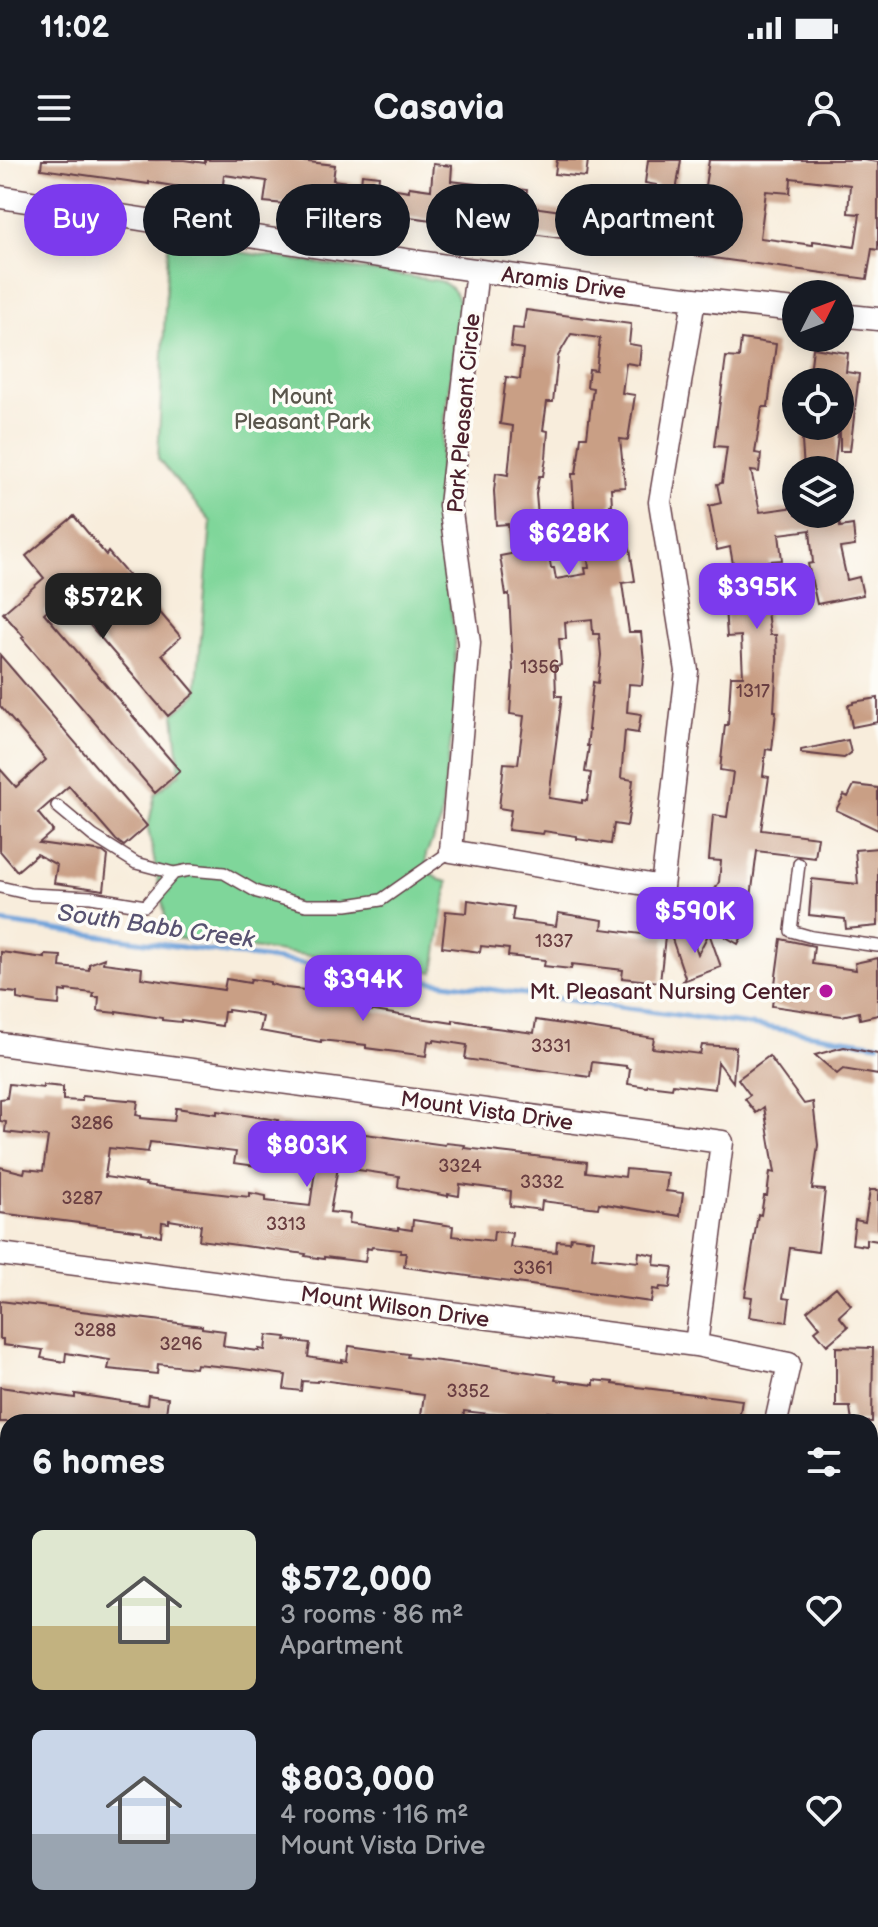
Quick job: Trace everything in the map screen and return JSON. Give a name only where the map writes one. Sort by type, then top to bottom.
[{"type":"street","name":"Aramis Drive","points":[[0,197],[477,270],[694,300],[782,309]]},
{"type":"street","name":"Park Pleasant Circle","points":[[451,851],[469,643],[450,505],[477,270]]},
{"type":"street","points":[[451,851],[662,887],[687,671],[660,502],[694,300]]},
{"type":"street","points":[[854,316],[878,319]]},
{"type":"street","name":"Mount Vista Drive","points":[[0,1044],[722,1142],[696,1345]]},
{"type":"street","name":"Mount Wilson Drive","points":[[0,1254],[696,1345],[789,1364],[778,1414]]},
{"type":"lane","points":[[57,806],[93,836],[136,863],[174,873],[190,870],[224,873],[257,892],[306,905],[347,905],[381,900],[451,851]]},
{"type":"lane","points":[[799,864],[791,931],[878,946]]},
{"type":"lane","points":[[0,887],[30,894],[91,897],[145,906],[174,873]]},
{"type":"green space","name":"Mount Pleasant Park","points":[[260,255],[440,281],[451,288],[457,298],[460,307],[438,487],[439,533],[455,636],[455,708],[440,824],[426,854],[431,873],[448,882],[434,972],[167,937],[148,828],[155,794],[180,773],[174,714],[196,695],[211,522],[158,459],[168,256]]},
{"type":"building","points":[[42,160],[184,160],[205,163],[205,160],[290,160],[335,165],[333,180],[361,184],[276,184],[276,203],[264,202],[267,181],[224,175],[223,184],[149,184],[41,169]]},
{"type":"building","points":[[557,160],[588,160],[586,177],[555,174]]},
{"type":"building","points":[[648,160],[681,160],[677,184],[645,183]]},
{"type":"building","points":[[709,160],[878,162],[878,250],[872,249],[867,279],[698,256],[743,256],[743,184],[705,184]],"holes":[[[791,178],[850,185],[848,213],[860,214],[855,247],[760,238],[766,191],[790,193]]]},
{"type":"building","points":[[433,164],[452,166],[451,181],[476,184],[431,184]]},
{"type":"building","points":[[362,174],[379,176],[378,184],[361,184]]},
{"type":"building","points":[[410,187],[426,189],[426,219],[410,217]]},
{"type":"building","points":[[539,208],[555,210],[555,237],[539,235]]},
{"type":"building","points":[[526,310],[631,324],[629,344],[641,346],[639,365],[626,363],[622,393],[635,395],[628,440],[620,439],[625,487],[611,488],[610,505],[614,534],[628,532],[635,581],[622,583],[629,632],[641,632],[644,661],[642,685],[629,684],[627,712],[641,714],[638,733],[625,731],[621,778],[633,780],[630,807],[627,826],[614,824],[611,844],[544,831],[543,834],[508,830],[511,810],[499,808],[504,763],[518,764],[524,716],[510,714],[513,669],[509,594],[506,595],[500,556],[511,554],[508,524],[496,525],[494,491],[496,473],[508,475],[513,426],[500,424],[506,377],[520,379],[523,349],[511,347],[513,328],[523,329]],"holes":[[[571,334],[600,338],[596,370],[589,369],[587,387],[593,388],[587,437],[581,437],[576,474],[572,474],[575,523],[579,537],[585,537],[589,568],[585,568],[586,574],[556,579],[554,568],[551,568],[543,517],[538,517],[536,494],[546,458],[548,431],[543,430],[547,402],[553,402],[558,356]],[[592,619],[593,634],[599,634],[601,655],[598,683],[593,682],[588,730],[585,772],[591,773],[587,801],[582,800],[582,803],[549,798],[562,696],[556,696],[555,666],[561,665],[559,639],[566,639],[565,622]]]},
{"type":"building","points":[[741,339],[776,344],[768,407],[762,407],[755,453],[761,454],[759,472],[751,471],[760,512],[782,509],[782,528],[853,528],[855,546],[840,548],[847,580],[859,577],[863,595],[817,604],[808,564],[813,563],[810,530],[779,534],[782,560],[769,561],[771,586],[764,587],[770,635],[776,635],[777,658],[776,711],[772,750],[766,749],[763,776],[769,777],[761,830],[818,837],[815,858],[757,851],[750,905],[754,908],[753,917],[738,944],[712,929],[716,920],[726,917],[706,905],[719,882],[721,861],[709,860],[713,815],[727,817],[733,772],[720,770],[725,725],[728,725],[731,676],[743,676],[741,636],[727,637],[724,593],[737,592],[730,547],[717,550],[709,506],[721,503],[717,484],[722,483],[727,447],[714,446],[726,357],[739,358]]},
{"type":"building","points":[[813,352],[848,353],[846,368],[811,368]]},
{"type":"building","points":[[854,373],[859,374],[854,417]]},
{"type":"building","points":[[837,440],[836,456],[803,456],[802,441]]},
{"type":"building","points":[[840,440],[851,440],[850,451],[840,451]]},
{"type":"building","points":[[74,516],[181,637],[162,654],[195,693],[168,716],[64,595],[44,613],[180,771],[155,793],[3,613],[44,578],[26,556]]},
{"type":"building","points":[[0,655],[147,826],[124,846],[69,786],[38,813],[53,831],[39,843],[103,852],[108,856],[104,890],[54,883],[57,865],[37,854],[17,871],[0,851],[0,769],[16,787],[46,760],[0,706]]},
{"type":"building","points":[[878,698],[878,722],[852,727],[848,705]]},
{"type":"building","points":[[848,740],[851,753],[844,758],[801,753],[801,750]]},
{"type":"building","points":[[854,785],[878,788],[878,830],[836,810]]},
{"type":"building","points":[[878,848],[878,926],[846,929],[845,919],[809,915],[812,879],[858,884],[855,850]]},
{"type":"building","points":[[468,900],[514,907],[512,920],[556,926],[558,913],[603,920],[602,929],[665,937],[660,982],[622,978],[623,970],[572,964],[571,969],[544,966],[545,960],[508,956],[509,949],[481,946],[480,952],[442,947],[446,911],[467,913]]},
{"type":"building","points":[[689,930],[698,954],[709,933],[721,967],[683,981],[685,977],[671,936]]},
{"type":"building","name":"Mt. Pleasant Nursing Center","points":[[781,939],[814,946],[812,964],[856,970],[855,963],[878,958],[878,1015],[860,1019],[859,1012],[842,1016],[772,1006]]},
{"type":"building","points":[[1,952],[45,958],[45,955],[61,956],[60,967],[89,970],[89,964],[104,958],[103,963],[142,968],[141,978],[224,990],[226,979],[250,983],[251,979],[286,988],[368,997],[367,1010],[453,1023],[453,1020],[534,1033],[536,1020],[654,1038],[652,1048],[700,1054],[702,1045],[736,1047],[733,1082],[718,1062],[715,1089],[673,1084],[672,1088],[647,1087],[628,1084],[630,1069],[626,1066],[592,1062],[590,1077],[465,1059],[467,1045],[434,1040],[428,1041],[426,1056],[366,1048],[366,1045],[321,1042],[260,1031],[263,1017],[257,1014],[228,1010],[224,1012],[222,1026],[98,1011],[99,997],[93,997],[94,993],[60,991],[59,1005],[17,999],[17,993],[0,991]]},
{"type":"building","points":[[844,1047],[878,1054],[878,1075],[843,1069],[837,1074],[815,1055]]},
{"type":"building","points":[[769,1056],[804,1104],[813,1102],[818,1145],[812,1189],[825,1190],[818,1252],[790,1248],[783,1298],[790,1299],[787,1322],[749,1317],[752,1297],[745,1296],[758,1214],[761,1215],[764,1196],[767,1196],[770,1172],[775,1173],[764,1107],[756,1113],[745,1099],[750,1095],[738,1079]]},
{"type":"building","points":[[9,1084],[63,1087],[63,1100],[82,1101],[82,1096],[138,1101],[136,1115],[141,1118],[174,1121],[176,1108],[217,1114],[217,1111],[342,1131],[465,1145],[464,1148],[587,1162],[586,1172],[625,1177],[626,1169],[668,1173],[666,1191],[683,1193],[680,1216],[599,1203],[598,1208],[542,1201],[541,1210],[510,1206],[511,1191],[460,1184],[459,1196],[448,1196],[398,1187],[399,1176],[338,1167],[330,1212],[350,1214],[349,1223],[398,1230],[412,1230],[413,1220],[453,1226],[452,1236],[493,1241],[494,1231],[512,1233],[510,1247],[533,1250],[556,1252],[557,1241],[570,1242],[571,1237],[594,1240],[592,1257],[638,1262],[639,1252],[655,1255],[654,1265],[673,1267],[670,1288],[653,1289],[651,1302],[404,1267],[406,1253],[400,1253],[401,1250],[367,1248],[365,1262],[324,1259],[199,1240],[201,1225],[169,1220],[169,1223],[162,1222],[161,1236],[0,1213],[0,1167],[24,1173],[25,1169],[43,1171],[48,1137],[5,1132],[6,1122],[0,1121],[0,1099],[7,1098]],"holes":[[[150,1142],[236,1152],[234,1163],[271,1168],[272,1159],[316,1164],[310,1206],[266,1201],[266,1196],[250,1193],[250,1197],[230,1195],[105,1177],[109,1148],[148,1152]]]},
{"type":"building","points":[[870,1190],[878,1190],[878,1241],[866,1239],[866,1246],[852,1244],[855,1220],[865,1222]]},
{"type":"building","points":[[836,1287],[851,1305],[839,1316],[848,1327],[827,1345],[815,1331],[820,1327],[807,1311]]},
{"type":"building","points":[[0,1301],[202,1326],[225,1331],[223,1345],[227,1347],[265,1350],[267,1335],[310,1343],[308,1357],[342,1362],[347,1361],[349,1346],[408,1354],[407,1357],[556,1376],[555,1380],[594,1385],[594,1380],[613,1382],[742,1400],[740,1414],[490,1414],[464,1411],[464,1414],[421,1414],[424,1395],[409,1392],[322,1380],[302,1381],[301,1391],[284,1389],[286,1375],[196,1364],[195,1368],[158,1364],[157,1374],[108,1369],[110,1360],[66,1353],[65,1362],[41,1358],[43,1350],[3,1345],[3,1339],[0,1339]]},
{"type":"building","points":[[836,1347],[873,1348],[872,1414],[851,1414],[850,1407],[836,1407]]},
{"type":"building","points":[[0,1387],[147,1405],[148,1395],[168,1398],[166,1414],[0,1414]]},
{"type":"waterway","name":"South Babb Creek","points":[[0,922],[878,1044]]},
{"type":"place","name":"Mt. Pleasant Nursing Center","points":[[826,991]]}]
